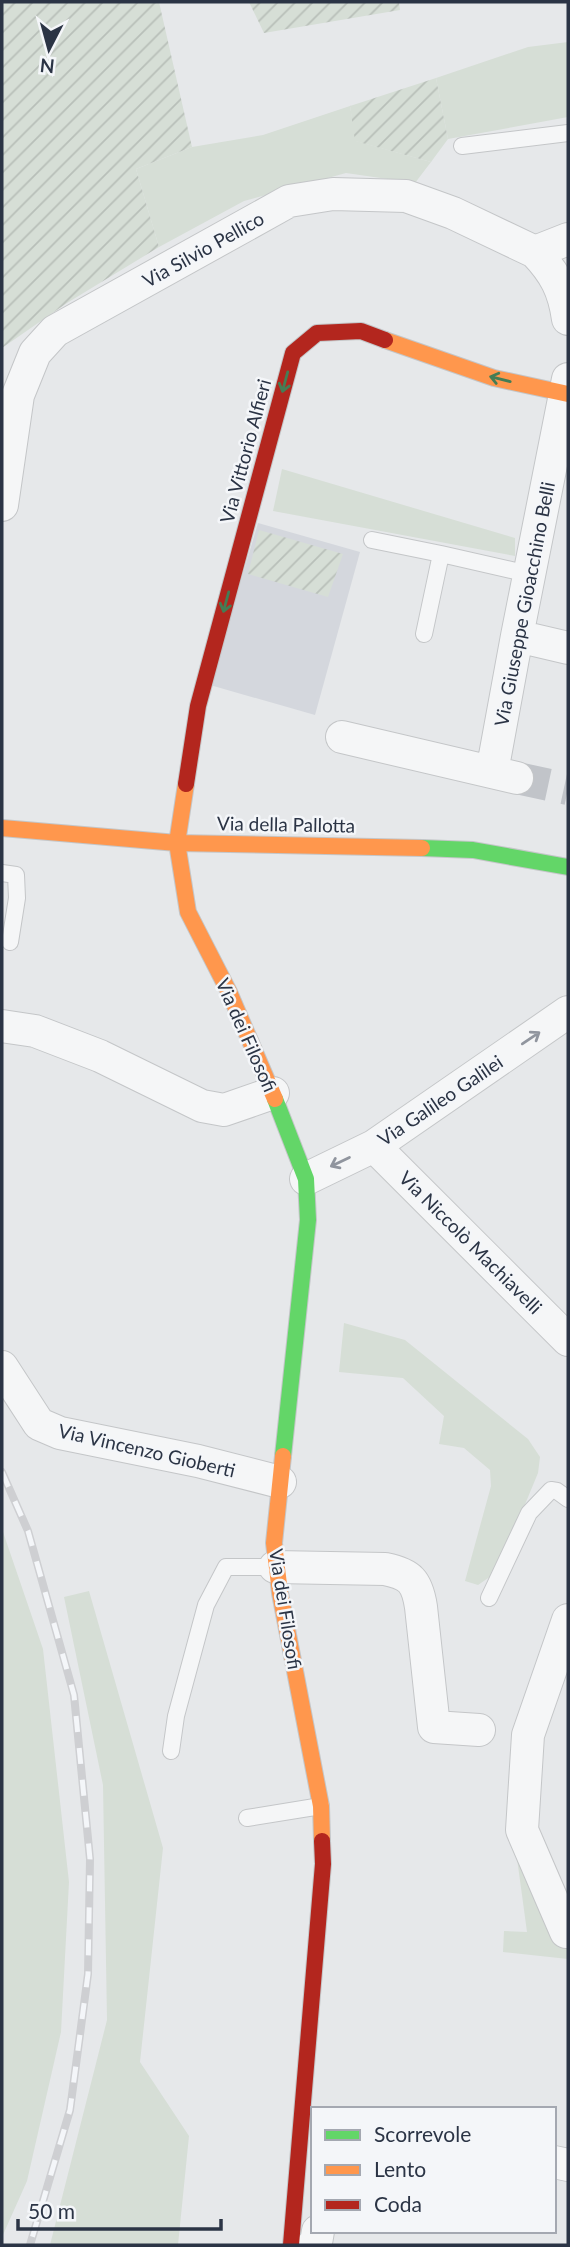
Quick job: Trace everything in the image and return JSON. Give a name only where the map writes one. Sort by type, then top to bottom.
[{"type":"street","name":"Via Silvio Pellico","points":[[2,505],[18,395],[35,353],[55,331],[289,201],[333,194],[406,197],[453,213],[535,252]]},
{"type":"street","points":[[568,239],[535,252],[552,270],[566,304],[568,320]]},
{"type":"street","name":"Via Vittorio Alfieri","points":[[188,912],[177,843],[198,706],[293,353],[317,333],[361,331],[494,378],[568,389]]},
{"type":"street","name":"Via Giuseppe Gioacchino Belli","points":[[342,737],[505,775],[517,636],[568,389]]},
{"type":"street","points":[[517,636],[568,648]]},
{"type":"street","name":"Via della Pallotta","points":[[2,828],[177,843],[473,850],[568,867]]},
{"type":"street","name":"Via dei Filosofi","points":[[188,912],[229,992],[273,1093],[306,1179],[308,1220],[274,1543],[275,1567],[321,1806],[323,1864],[291,2245]]},
{"type":"street","name":"Via Galileo Galilei","points":[[306,1179],[374,1146],[568,1012]]},
{"type":"street","points":[[2,1026],[35,1031],[100,1056],[202,1106],[224,1110],[273,1093]]},
{"type":"street","name":"Via Niccolò Machiavelli","points":[[374,1146],[568,1340]]},
{"type":"street","name":"Via Vincenzo Gioberti","points":[[2,1367],[39,1424],[60,1433],[198,1461],[281,1482]]},
{"type":"street","points":[[275,1567],[385,1569],[401,1572],[411,1579],[419,1592],[434,1727],[479,1730]]},
{"type":"street","points":[[566,1932],[522,1830],[528,1735],[568,1619]]},
{"type":"lane","points":[[462,146],[568,133]]},
{"type":"lane","points":[[372,540],[529,574]]},
{"type":"lane","points":[[424,634],[440,554]]},
{"type":"lane","points":[[2,873],[16,875],[17,898],[10,942]]},
{"type":"lane","points":[[489,1598],[529,1513],[551,1490],[568,1499]]},
{"type":"lane","points":[[172,1751],[176,1716],[206,1605],[226,1567],[275,1567]]},
{"type":"lane","points":[[247,1818],[321,1806]]},
{"type":"shaded area","points":[[2,2],[159,2],[192,147],[136,169],[159,247],[67,303],[2,348]]},
{"type":"shaded area","points":[[249,2],[399,2],[400,10],[264,33]]},
{"type":"shaded area","points":[[568,42],[568,117],[448,139],[436,78],[528,47]]},
{"type":"shaded area","points":[[436,78],[448,139],[431,162],[355,141],[350,106]]},
{"type":"shaded area","points":[[350,106],[356,141],[431,162],[415,183],[346,173],[244,201],[159,247],[136,169],[192,147],[263,135]]},
{"type":"shaded area","points":[[282,469],[515,538],[515,556],[273,511]]},
{"type":"shaded area","points":[[258,523],[360,552],[315,715],[210,685]]},
{"type":"shaded area","points":[[259,530],[343,554],[328,597],[248,574]]},
{"type":"shaded area","points":[[344,1323],[405,1340],[528,1439],[540,1457],[538,1473],[497,1572],[478,1585],[465,1581],[491,1486],[490,1470],[464,1448],[439,1444],[444,1416],[403,1378],[339,1372]]},
{"type":"shaded area","points":[[2,1529],[43,1649],[69,1882],[61,2032],[27,2181],[2,2237]]},
{"type":"shaded area","points":[[89,1591],[163,1848],[140,2062],[189,2136],[178,2245],[50,2245],[107,2020],[103,1785],[64,1597]]},
{"type":"shaded area","points":[[516,1851],[568,1938],[568,1959],[503,1952],[504,1931],[527,1932]]},
{"type":"tunnel","points":[[517,778],[568,789]]},
{"type":"railway","points":[[2,1472],[28,1531],[74,1695],[90,1859],[88,1974],[70,2110],[30,2245]]},
{"type":"traffic: fast","points":[[422,848],[473,850],[568,867]]},
{"type":"traffic: fast","points":[[275,1099],[306,1179],[308,1220],[283,1456]]},
{"type":"traffic: slow","points":[[385,340],[494,378],[568,394]]},
{"type":"traffic: slow","points":[[186,784],[177,843],[188,912],[229,992],[275,1099]]},
{"type":"traffic: slow","points":[[2,828],[177,843],[422,848]]},
{"type":"traffic: slow","points":[[283,1456],[274,1543],[280,1593],[321,1806],[322,1841]]},
{"type":"traffic: jam","points":[[186,784],[198,706],[293,353],[317,333],[361,331],[385,340]]},
{"type":"traffic: jam","points":[[291,2245],[323,1864],[322,1841]]}]
